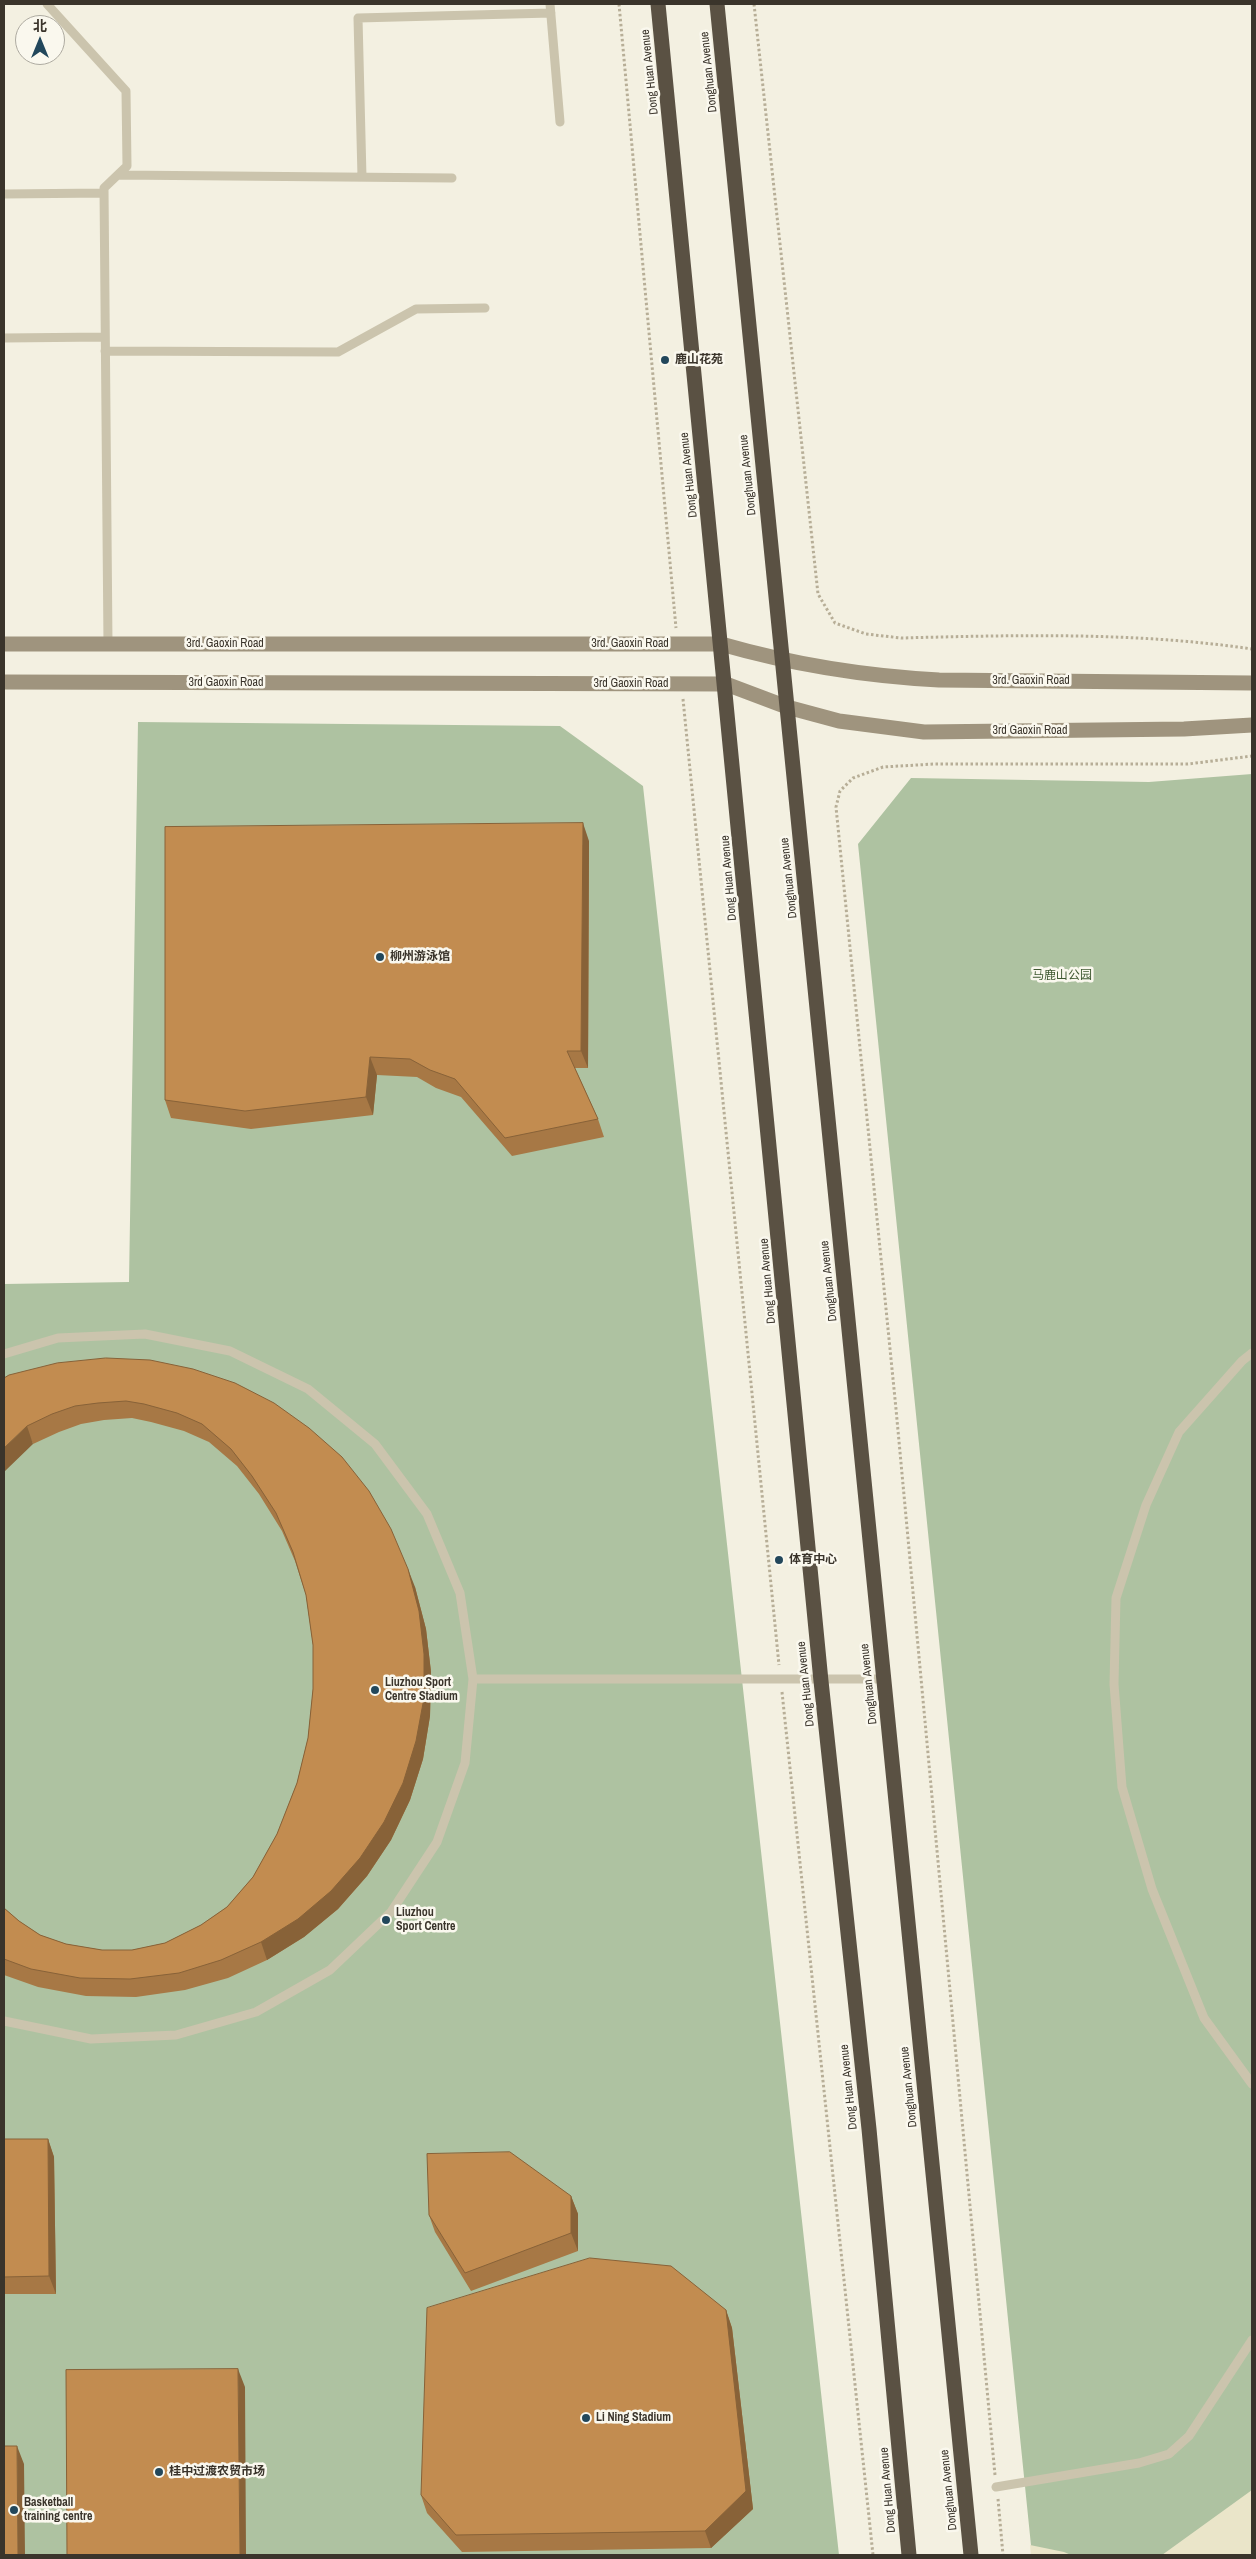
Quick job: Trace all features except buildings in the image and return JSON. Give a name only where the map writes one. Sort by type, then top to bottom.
[{"type":"highway","name":"Dong Huan Avenue","points":[[658,4],[726,684],[821,1681],[870,2139],[909,2555]]},
{"type":"highway","name":"Donghuan Avenue","points":[[717,4],[971,2555]]},
{"type":"main road","name":"3rd. Gaoxin Road","points":[[4,644],[721,644],[781,661],[854,673],[939,680],[1252,683]]},
{"type":"main road","name":"3rd Gaoxin Road","points":[[4,682],[726,684],[788,707],[839,721],[924,732],[1184,729],[1252,725]]},
{"type":"lane","points":[[47,4],[126,91],[128,166],[104,188],[108,644]]},
{"type":"lane","points":[[362,177],[358,18],[551,9],[560,122]]},
{"type":"lane","points":[[118,175],[452,178]]},
{"type":"lane","points":[[4,194],[104,193]]},
{"type":"lane","points":[[105,351],[338,352],[416,309],[485,308]]},
{"type":"lane","points":[[4,338],[105,337]]},
{"type":"lane","points":[[4,1354],[58,1338],[145,1334],[230,1352],[308,1388],[375,1444],[427,1514],[460,1594],[472,1679],[464,1763],[436,1842],[391,1912],[330,1970],[256,2012],[176,2036],[92,2039],[4,2021]]},
{"type":"lane","points":[[1252,1353],[1179,1432],[1146,1505],[1116,1598],[1114,1684],[1122,1787],[1152,1889],[1204,2018],[1252,2084]]},
{"type":"lane","points":[[472,1679],[883,1680]]},
{"type":"lane","points":[[996,2487],[1139,2463],[1169,2454],[1189,2436],[1252,2340]]},
{"type":"path","points":[[619,4],[678,644]]},
{"type":"path","points":[[754,4],[818,594],[835,623],[866,634],[901,638],[1121,636],[1177,640],[1252,649]]},
{"type":"path","points":[[682,684],[780,1681],[873,2555]]},
{"type":"path","points":[[1003,2555],[896,1409],[836,807],[840,791],[853,778],[883,767],[934,764],[1188,764],[1252,756]]},
{"type":"green space","name":"Liuzhou Sport Centre","points":[[138,722],[560,726],[643,786],[839,2555],[4,2555],[4,1284],[129,1282]]},
{"type":"green space","name":"马鹿山公园","points":[[1252,774],[1252,2555],[1032,2555],[858,844],[911,778],[1149,782]]},
{"type":"shaded area","points":[[1252,2490],[1252,2555],[1162,2555]]},
{"type":"shaded area","points":[[1030,2545],[1064,2552],[1071,2555],[1031,2555]]},
{"type":"place","name":"鹿山花苑","points":[[665,360]]},
{"type":"place","name":"柳州游泳馆","points":[[380,957]]},
{"type":"place","name":"体育中心","points":[[779,1560]]},
{"type":"place","name":"Liuzhou Sport Centre Stadium","points":[[375,1690]]},
{"type":"place","name":"Liuzhou Sport Centre","points":[[386,1920]]},
{"type":"place","name":"Li Ning Stadium","points":[[586,2418]]},
{"type":"place","name":"桂中过渡农贸市场","points":[[159,2472]]},
{"type":"place","name":"Basketball training centre","points":[[14,2510]]}]
